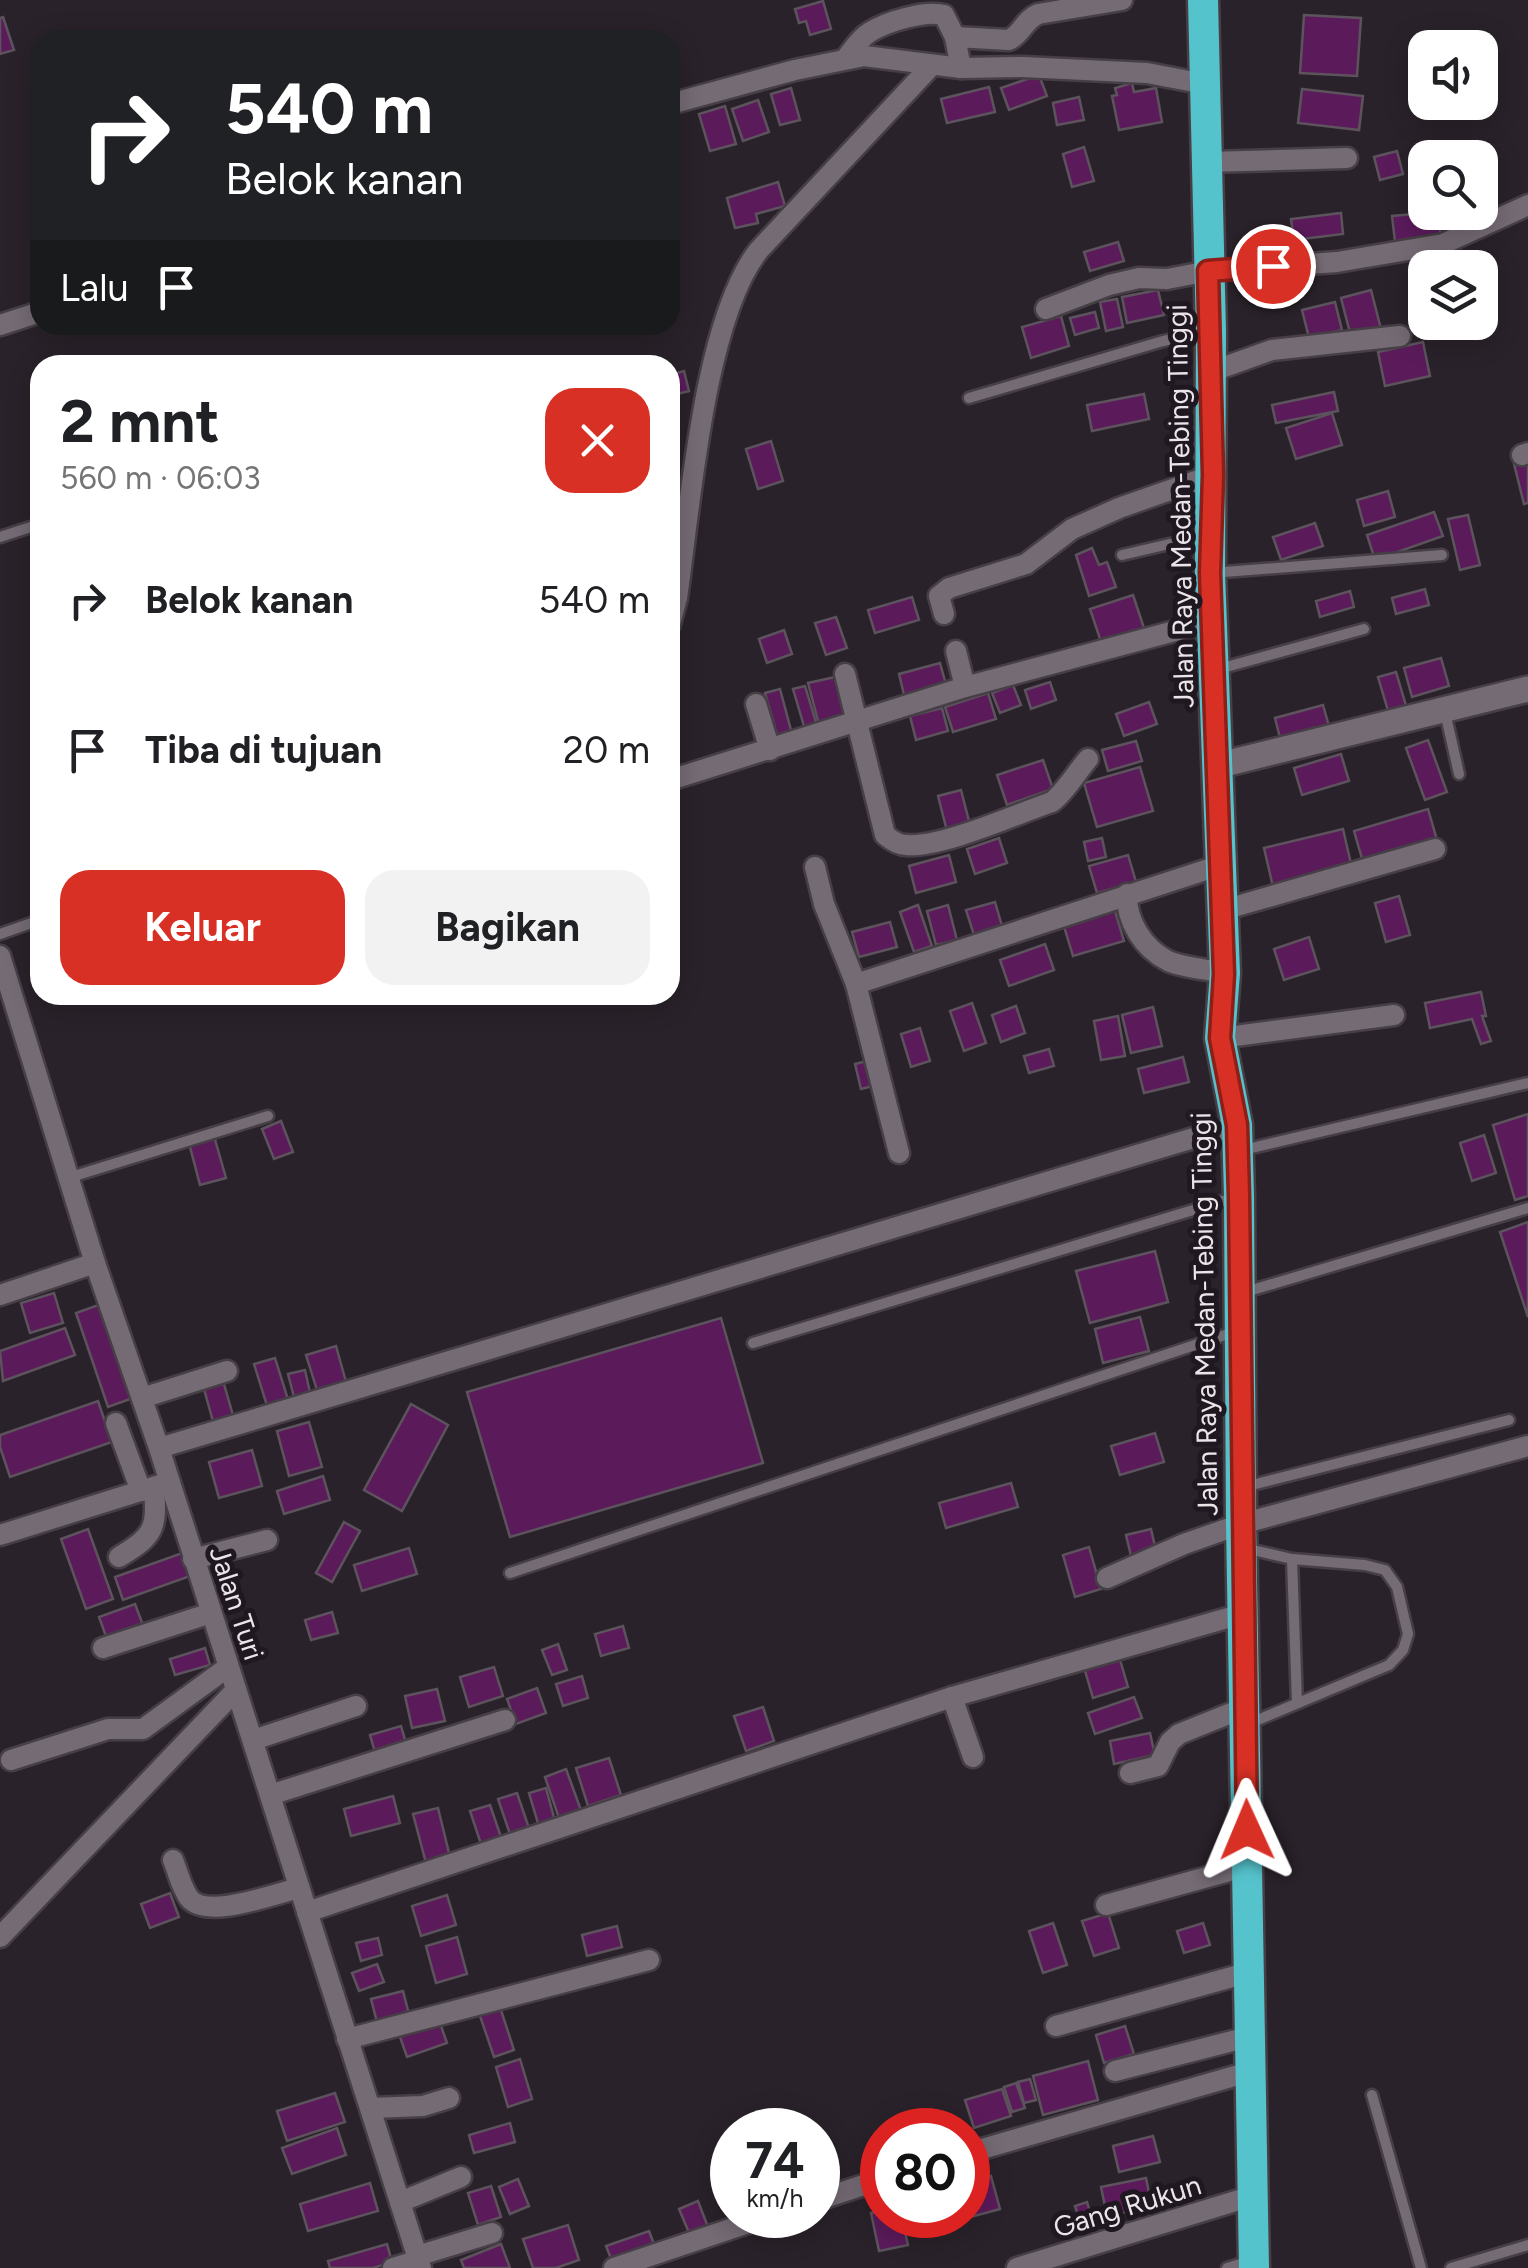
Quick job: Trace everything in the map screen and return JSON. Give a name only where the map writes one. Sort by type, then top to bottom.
[{"type":"highway","name":"Jalan Raya Medan-Tebing Tinggi","points":[[1203,0],[1213,475],[1210,573],[1223,910],[1220,1038],[1237,1138],[1241,1294],[1252,2036],[1252,2196],[1245,2265]]},
{"type":"street","points":[[680,577],[701,428],[716,358],[738,281],[759,250],[932,64],[1010,40],[1029,18],[1038,14],[1122,0]]},
{"type":"street","points":[[847,57],[864,35],[874,29],[928,14],[944,14],[958,53]]},
{"type":"street","points":[[958,53],[1023,66],[1122,71],[1205,84]]},
{"type":"street","points":[[680,101],[847,57],[932,64]]},
{"type":"street","points":[[1207,162],[1347,158]]},
{"type":"street","points":[[1046,308],[1109,285],[1208,271],[1337,262],[1443,244],[1528,205]]},
{"type":"street","points":[[0,325],[30,315]]},
{"type":"street","points":[[1210,372],[1272,350],[1400,336]]},
{"type":"street","points":[[944,614],[940,596],[948,588],[1026,564],[1072,529],[1213,475]]},
{"type":"street","points":[[680,777],[966,687],[1212,622]]},
{"type":"street","points":[[956,651],[966,687]]},
{"type":"street","points":[[845,674],[885,834],[907,846],[950,837],[1052,802],[1063,794],[1088,759]]},
{"type":"street","points":[[1216,766],[1528,690]]},
{"type":"street","points":[[756,704],[770,750]]},
{"type":"street","points":[[1223,910],[1435,849]]},
{"type":"street","points":[[856,984],[1220,865]]},
{"type":"street","points":[[815,867],[824,904],[856,984],[899,1154]]},
{"type":"street","points":[[1127,894],[1126,908],[1135,931],[1167,960],[1224,974]]},
{"type":"street","name":"Jalan Turi","points":[[0,956],[95,1263],[158,1448],[155,1487],[194,1559],[419,2261]]},
{"type":"street","points":[[1220,1038],[1394,1015]]},
{"type":"street","points":[[158,1448],[1237,1138]]},
{"type":"street","points":[[0,1295],[95,1263]]},
{"type":"street","points":[[142,1398],[227,1371]]},
{"type":"street","points":[[116,1423],[155,1487],[156,1515],[153,1532],[119,1557]]},
{"type":"street","points":[[1107,1578],[1184,1544],[1242,1536],[1528,1446]]},
{"type":"street","points":[[0,1534],[155,1487]]},
{"type":"street","points":[[194,1559],[267,1540]]},
{"type":"street","points":[[103,1648],[211,1613]]},
{"type":"street","points":[[307,1912],[952,1697],[1244,1613]]},
{"type":"street","points":[[11,1760],[108,1729],[142,1728],[228,1668]]},
{"type":"street","points":[[0,1937],[236,1690]]},
{"type":"street","points":[[952,1697],[973,1757]]},
{"type":"street","points":[[253,1740],[356,1706]]},
{"type":"street","points":[[1130,1774],[1158,1766],[1170,1742],[1179,1734],[1246,1716]]},
{"type":"street","points":[[270,1795],[506,1720]]},
{"type":"street","points":[[173,1860],[187,1896],[204,1908],[298,1888]]},
{"type":"street","points":[[1106,1906],[1247,1866]]},
{"type":"street","points":[[348,2038],[648,1960]]},
{"type":"street","points":[[1056,2026],[1250,1972]]},
{"type":"street","points":[[1115,2071],[1252,2036]]},
{"type":"street","points":[[990,2147],[1252,2070]]},
{"type":"street","points":[[371,2108],[423,2106],[449,2098]]},
{"type":"street","points":[[400,2202],[460,2177]]},
{"type":"street","name":"Gang Rukun","points":[[1018,2268],[1252,2196]]},
{"type":"street","points":[[393,2268],[492,2234]]},
{"type":"street","points":[[614,2268],[710,2236]]},
{"type":"lane","points":[[969,398],[1163,341],[1211,331]]},
{"type":"lane","points":[[0,537],[30,527]]},
{"type":"lane","points":[[1122,555],[1210,534]]},
{"type":"lane","points":[[1210,573],[1442,555]]},
{"type":"lane","points":[[1214,670],[1364,629]]},
{"type":"lane","points":[[1445,712],[1459,774]]},
{"type":"lane","points":[[0,934],[30,924]]},
{"type":"lane","points":[[1237,1138],[1528,1083]]},
{"type":"lane","points":[[71,1177],[268,1116]]},
{"type":"lane","points":[[752,1343],[1239,1196]]},
{"type":"lane","points":[[1241,1294],[1528,1208]]},
{"type":"lane","points":[[510,1573],[1240,1330]]},
{"type":"lane","points":[[1242,1487],[1509,1420]]},
{"type":"lane","points":[[1242,1536],[1292,1559],[1365,1564],[1384,1570],[1397,1587],[1408,1634],[1403,1650],[1389,1666],[1297,1703],[1246,1716]]},
{"type":"lane","points":[[1292,1559],[1297,1703]]},
{"type":"lane","points":[[1372,2095],[1421,2268]]},
{"type":"lane","points":[[1451,2268],[1528,2245]]},
{"type":"building","points":[[823,1],[831,29],[810,35],[806,21],[799,23],[795,9]]},
{"type":"building","points":[[1304,15],[1361,18],[1357,76],[1300,73]]},
{"type":"building","points":[[3,17],[14,50],[0,54],[0,18]]},
{"type":"building","points":[[1039,75],[1047,96],[1009,110],[1001,88]]},
{"type":"building","points":[[1132,83],[1134,92],[1156,88],[1162,122],[1119,130],[1112,96],[1117,95],[1115,88]]},
{"type":"building","points":[[989,87],[995,112],[947,123],[941,99]]},
{"type":"building","points":[[791,88],[800,120],[780,125],[771,94]]},
{"type":"building","points":[[1302,89],[1363,96],[1359,130],[1298,123]]},
{"type":"building","points":[[1079,97],[1084,120],[1057,125],[1053,103]]},
{"type":"building","points":[[758,100],[769,132],[743,141],[732,109]]},
{"type":"building","points":[[725,106],[736,144],[710,151],[699,114]]},
{"type":"building","points":[[1084,147],[1094,181],[1072,187],[1063,154]]},
{"type":"building","points":[[1397,151],[1403,174],[1380,180],[1374,157]]},
{"type":"building","points":[[778,182],[785,206],[756,214],[758,223],[735,228],[727,198]]},
{"type":"building","points":[[1341,213],[1343,234],[1294,240],[1291,219]]},
{"type":"building","points":[[1408,215],[1408,230],[1440,230],[1441,238],[1395,242],[1392,216]]},
{"type":"building","points":[[1118,242],[1124,261],[1090,271],[1084,252]]},
{"type":"building","points":[[1158,290],[1164,315],[1127,323],[1122,297]]},
{"type":"building","points":[[1371,290],[1381,329],[1351,337],[1341,298]]},
{"type":"building","points":[[1117,299],[1123,327],[1106,331],[1100,302]]},
{"type":"building","points":[[1335,302],[1342,330],[1309,338],[1302,310]]},
{"type":"building","points":[[1095,312],[1099,328],[1075,335],[1070,318]]},
{"type":"building","points":[[1061,316],[1069,346],[1031,358],[1022,327]]},
{"type":"building","points":[[1423,342],[1430,376],[1385,386],[1378,352]]},
{"type":"building","points":[[684,371],[689,391],[680,393],[680,372]]},
{"type":"building","points":[[1334,392],[1338,411],[1276,423],[1272,405]]},
{"type":"building","points":[[1144,394],[1149,419],[1092,431],[1087,405]]},
{"type":"building","points":[[1332,413],[1342,445],[1296,459],[1286,428]]},
{"type":"building","points":[[771,441],[783,481],[758,489],[746,449]]},
{"type":"building","points":[[1528,461],[1528,503],[1524,504],[1514,464]]},
{"type":"building","points":[[1388,491],[1395,517],[1364,526],[1357,500]]},
{"type":"building","points":[[1434,512],[1443,536],[1375,560],[1367,535]]},
{"type":"building","points":[[1468,515],[1480,565],[1460,570],[1448,519]]},
{"type":"building","points":[[1315,523],[1323,546],[1281,560],[1273,537]]},
{"type":"building","points":[[1092,548],[1099,565],[1107,562],[1116,587],[1089,596],[1076,555]]},
{"type":"building","points":[[1425,589],[1429,605],[1396,614],[1392,598]]},
{"type":"building","points":[[1350,591],[1354,607],[1320,617],[1316,601]]},
{"type":"building","points":[[1133,595],[1145,631],[1102,645],[1090,609]]},
{"type":"building","points":[[912,597],[919,620],[875,633],[868,610]]},
{"type":"building","points":[[836,617],[847,648],[826,655],[815,623]]},
{"type":"building","points":[[784,630],[792,654],[767,663],[759,639]]},
{"type":"building","points":[[1441,658],[1449,686],[1412,697],[1404,668]]},
{"type":"building","points":[[940,663],[947,688],[905,699],[899,674]]},
{"type":"building","points":[[1396,672],[1407,709],[1389,714],[1378,677]]},
{"type":"building","points":[[835,677],[846,722],[820,728],[808,683]]},
{"type":"building","points":[[1050,682],[1056,700],[1031,709],[1025,690]]},
{"type":"building","points":[[1013,685],[1021,705],[1000,713],[992,693]]},
{"type":"building","points":[[805,686],[818,729],[806,733],[793,689]]},
{"type":"building","points":[[780,689],[792,734],[778,738],[765,693]]},
{"type":"building","points":[[988,693],[996,719],[953,732],[945,707]]},
{"type":"building","points":[[1149,702],[1157,724],[1124,736],[1116,714]]},
{"type":"building","points":[[1323,705],[1331,733],[1282,746],[1275,718]]},
{"type":"building","points":[[942,708],[948,731],[916,740],[910,716]]},
{"type":"building","points":[[1428,740],[1447,792],[1425,800],[1406,748]]},
{"type":"building","points":[[1136,741],[1142,761],[1108,771],[1102,750]]},
{"type":"building","points":[[1341,754],[1349,781],[1302,795],[1294,768]]},
{"type":"building","points":[[1043,760],[1053,789],[1007,805],[997,775]]},
{"type":"building","points":[[1140,767],[1153,811],[1097,827],[1084,783]]},
{"type":"building","points":[[961,790],[970,825],[947,831],[938,796]]},
{"type":"building","points":[[1428,809],[1437,840],[1363,862],[1354,831]]},
{"type":"building","points":[[1343,829],[1352,868],[1273,887],[1264,848]]},
{"type":"building","points":[[999,838],[1007,863],[975,874],[967,849]]},
{"type":"building","points":[[1102,838],[1106,857],[1088,861],[1084,842]]},
{"type":"building","points":[[949,855],[956,882],[916,893],[909,866]]},
{"type":"building","points":[[1128,855],[1136,882],[1097,893],[1089,866]]},
{"type":"building","points":[[1399,896],[1410,935],[1386,942],[1375,903]]},
{"type":"building","points":[[995,902],[1002,926],[974,935],[966,910]]},
{"type":"building","points":[[918,905],[932,946],[914,952],[900,912]]},
{"type":"building","points":[[948,905],[957,940],[936,945],[927,911]]},
{"type":"building","points":[[1114,908],[1124,941],[1073,956],[1063,923]]},
{"type":"building","points":[[890,922],[897,947],[859,957],[852,932]]},
{"type":"building","points":[[1309,937],[1319,969],[1284,980],[1274,949]]},
{"type":"building","points":[[1045,944],[1054,970],[1009,986],[1000,960]]},
{"type":"building","points":[[1481,992],[1486,1016],[1482,1016],[1491,1041],[1481,1044],[1472,1019],[1430,1028],[1425,1003]]},
{"type":"building","points":[[972,1003],[986,1043],[964,1051],[950,1011]]},
{"type":"building","points":[[1016,1006],[1025,1033],[1001,1042],[992,1015]]},
{"type":"building","points":[[1153,1007],[1162,1046],[1131,1053],[1122,1015]]},
{"type":"building","points":[[1118,1016],[1125,1056],[1101,1060],[1094,1021]]},
{"type":"building","points":[[920,1028],[930,1061],[911,1067],[901,1034]]},
{"type":"building","points":[[1049,1049],[1054,1066],[1029,1073],[1024,1056]]},
{"type":"building","points":[[1183,1057],[1189,1082],[1144,1093],[1138,1069]]},
{"type":"building","points":[[871,1060],[877,1085],[861,1089],[855,1064]]},
{"type":"building","points":[[1528,1114],[1528,1196],[1515,1200],[1493,1125]]},
{"type":"building","points":[[281,1121],[293,1152],[274,1159],[262,1129]]},
{"type":"building","points":[[1484,1135],[1496,1173],[1472,1181],[1460,1143]]},
{"type":"building","points":[[214,1136],[226,1178],[200,1185],[189,1143]]},
{"type":"building","points":[[1528,1222],[1528,1317],[1500,1232]]},
{"type":"building","points":[[1155,1251],[1168,1302],[1090,1323],[1076,1271]]},
{"type":"building","points":[[54,1293],[63,1323],[30,1333],[21,1303]]},
{"type":"building","points":[[101,1304],[133,1398],[108,1407],[76,1313]]},
{"type":"building","points":[[1140,1317],[1149,1351],[1103,1363],[1095,1329]]},
{"type":"building","points":[[721,1318],[763,1463],[510,1537],[467,1392]]},
{"type":"building","points":[[65,1328],[75,1355],[3,1381],[0,1351]]},
{"type":"building","points":[[336,1346],[346,1382],[317,1390],[306,1355]]},
{"type":"building","points":[[275,1358],[290,1406],[269,1412],[254,1364]]},
{"type":"building","points":[[305,1370],[311,1397],[295,1401],[288,1374]]},
{"type":"building","points":[[222,1377],[234,1419],[214,1425],[202,1382]]},
{"type":"building","points":[[98,1401],[112,1442],[10,1477],[0,1435]]},
{"type":"building","points":[[411,1404],[448,1425],[402,1511],[364,1490]]},
{"type":"building","points":[[309,1422],[322,1467],[289,1476],[277,1431]]},
{"type":"building","points":[[1155,1433],[1164,1462],[1120,1475],[1111,1446]]},
{"type":"building","points":[[252,1450],[262,1486],[219,1498],[209,1462]]},
{"type":"building","points":[[323,1476],[330,1500],[284,1514],[277,1491]]},
{"type":"building","points":[[1011,1483],[1018,1507],[946,1528],[939,1503]]},
{"type":"building","points":[[344,1522],[360,1531],[332,1582],[316,1573]]},
{"type":"building","points":[[88,1529],[113,1599],[86,1609],[61,1539]]},
{"type":"building","points":[[1151,1529],[1156,1551],[1131,1556],[1126,1535]]},
{"type":"building","points":[[1089,1547],[1101,1589],[1075,1597],[1063,1555]]},
{"type":"building","points":[[409,1548],[417,1574],[362,1591],[354,1565]]},
{"type":"building","points":[[185,1552],[193,1575],[123,1600],[115,1577]]},
{"type":"building","points":[[135,1604],[143,1625],[107,1639],[99,1617]]},
{"type":"building","points":[[332,1612],[338,1633],[311,1640],[305,1620]]},
{"type":"building","points":[[623,1626],[629,1648],[601,1656],[595,1634]]},
{"type":"building","points":[[558,1644],[567,1670],[552,1675],[542,1650]]},
{"type":"building","points":[[205,1648],[210,1665],[175,1675],[170,1659]]},
{"type":"building","points":[[1118,1653],[1128,1687],[1093,1698],[1083,1664]]},
{"type":"building","points":[[494,1667],[503,1696],[469,1707],[460,1677]]},
{"type":"building","points":[[582,1676],[588,1698],[563,1706],[556,1684]]},
{"type":"building","points":[[537,1688],[546,1713],[516,1724],[507,1699]]},
{"type":"building","points":[[437,1689],[445,1721],[412,1728],[405,1696]]},
{"type":"building","points":[[1134,1697],[1142,1718],[1095,1734],[1088,1713]]},
{"type":"building","points":[[763,1707],[774,1741],[746,1751],[734,1716]]},
{"type":"building","points":[[401,1726],[408,1750],[377,1759],[370,1735]]},
{"type":"building","points":[[1150,1733],[1155,1755],[1114,1764],[1110,1741]]},
{"type":"building","points":[[609,1758],[621,1795],[588,1806],[576,1768]]},
{"type":"building","points":[[566,1769],[582,1813],[560,1821],[545,1777]]},
{"type":"building","points":[[546,1788],[556,1825],[540,1830],[529,1793]]},
{"type":"building","points":[[517,1793],[531,1834],[512,1840],[498,1799]]},
{"type":"building","points":[[393,1796],[400,1823],[351,1836],[344,1809]]},
{"type":"building","points":[[490,1805],[501,1837],[481,1844],[470,1811]]},
{"type":"building","points":[[438,1808],[450,1857],[426,1863],[413,1814]]},
{"type":"building","points":[[170,1893],[179,1917],[150,1928],[141,1904]]},
{"type":"building","points":[[447,1895],[456,1925],[421,1936],[412,1906]]},
{"type":"building","points":[[1108,1913],[1119,1948],[1094,1956],[1082,1921]]},
{"type":"building","points":[[1053,1923],[1067,1965],[1043,1973],[1029,1931]]},
{"type":"building","points":[[1203,1923],[1210,1945],[1184,1953],[1177,1931]]},
{"type":"building","points":[[617,1926],[622,1947],[587,1956],[582,1935]]},
{"type":"building","points":[[457,1937],[467,1974],[436,1983],[426,1946]]},
{"type":"building","points":[[378,1938],[382,1955],[361,1961],[356,1943]]},
{"type":"building","points":[[377,1964],[384,1982],[359,1991],[352,1973]]},
{"type":"building","points":[[403,1991],[410,2018],[378,2026],[371,1999]]},
{"type":"building","points":[[499,2004],[514,2050],[494,2057],[478,2010]]},
{"type":"building","points":[[439,2020],[447,2043],[407,2057],[399,2034]]},
{"type":"building","points":[[1125,2026],[1134,2054],[1104,2063],[1096,2035]]},
{"type":"building","points":[[520,2059],[532,2099],[508,2107],[496,2067]]},
{"type":"building","points":[[1088,2061],[1098,2100],[1043,2115],[1033,2076]]},
{"type":"building","points":[[1030,2079],[1036,2100],[1024,2103],[1018,2082]]},
{"type":"building","points":[[1016,2083],[1025,2108],[1012,2112],[1004,2087]]},
{"type":"building","points":[[1002,2089],[1011,2116],[990,2123],[990,2108],[968,2108],[965,2100]]},
{"type":"building","points":[[335,2093],[345,2122],[287,2141],[277,2111]]},
{"type":"building","points":[[510,2123],[515,2142],[474,2153],[469,2135]]},
{"type":"building","points":[[337,2128],[346,2155],[292,2174],[282,2148]]},
{"type":"building","points":[[1153,2136],[1160,2162],[1119,2172],[1113,2146]]},
{"type":"building","points":[[990,2176],[1000,2209],[990,2212]]},
{"type":"building","points":[[1146,2178],[1152,2207],[1107,2216],[1101,2187]]},
{"type":"building","points":[[518,2179],[529,2206],[510,2214],[499,2187]]},
{"type":"building","points":[[370,2183],[378,2211],[308,2231],[300,2204]]},
{"type":"building","points":[[491,2186],[501,2217],[478,2225],[468,2193]]},
{"type":"building","points":[[698,2201],[708,2227],[690,2235],[679,2209]]},
{"type":"building","points":[[1087,2202],[1097,2236],[1086,2240],[1075,2206]]},
{"type":"building","points":[[568,2225],[579,2260],[556,2268],[533,2268],[523,2239]]},
{"type":"building","points":[[649,2231],[657,2252],[614,2266],[606,2246]]},
{"type":"building","points":[[876,2238],[906,2238],[908,2245],[879,2251]]},
{"type":"building","points":[[387,2244],[392,2262],[373,2268],[330,2268],[328,2261]]},
{"type":"building","points":[[501,2244],[510,2268],[464,2268],[461,2260]]},
{"type":"route","points":[[1247,1830],[1239,1196],[1237,1125],[1220,1038],[1223,910],[1210,573],[1213,475],[1208,271],[1273,266]]}]
